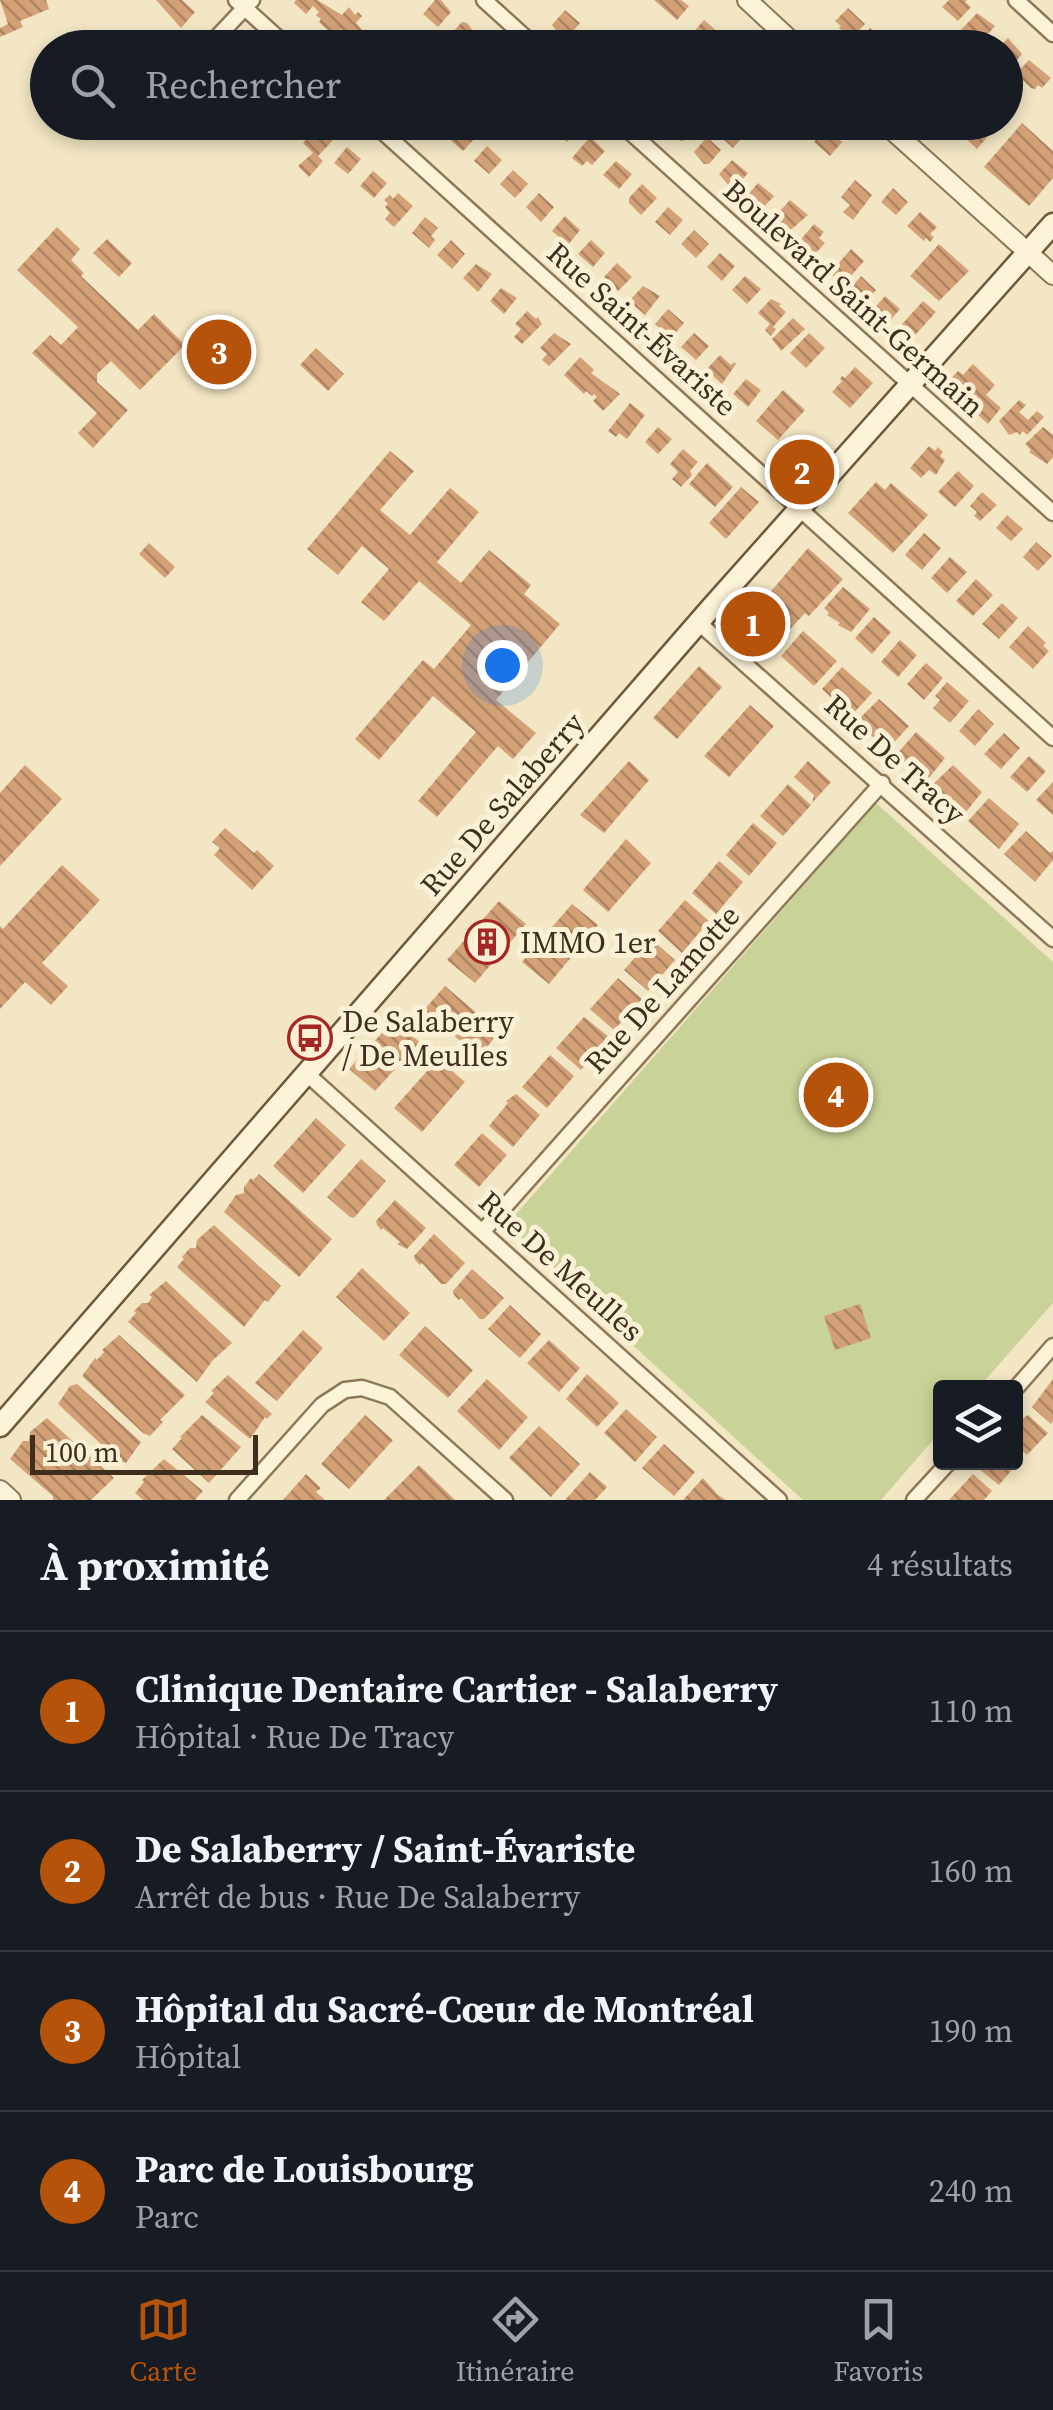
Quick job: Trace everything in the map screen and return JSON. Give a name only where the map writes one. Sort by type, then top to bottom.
[{"type":"main road","name":"Rue De Salaberry","points":[[0,1426],[698,623],[1053,224]]},
{"type":"street","points":[[484,0],[517,30]]},
{"type":"street","points":[[746,0],[780,30]]},
{"type":"street","points":[[1016,0],[1053,34]]},
{"type":"street","points":[[222,30],[244,3],[270,30]]},
{"type":"street","name":"Rue Saint-Évariste","points":[[392,140],[1053,738]]},
{"type":"street","name":"Boulevard Saint-Germain","points":[[640,140],[1053,513]]},
{"type":"street","points":[[903,140],[1053,275]]},
{"type":"street","name":"Rue De Tracy","points":[[698,623],[1053,939]]},
{"type":"street","name":"Rue De Lamotte","points":[[484,1231],[882,784]]},
{"type":"street","name":"Rue De Meulles","points":[[306,1073],[779,1500]]},
{"type":"street","points":[[1023,1380],[1053,1346]]},
{"type":"street","points":[[238,1500],[322,1405],[345,1390],[362,1388],[390,1397],[506,1500]]},
{"type":"street","points":[[914,1500],[942,1470]]},
{"type":"street","points":[[0,1490],[11,1500]]},
{"type":"green space","points":[[876,803],[1053,962],[1053,1303],[985,1380],[933,1380],[933,1440],[881,1500],[803,1500],[504,1228]]},
{"type":"building","points":[[0,0],[46,0],[49,9],[20,21],[23,27],[0,37],[0,28],[8,24]]},
{"type":"building","points":[[156,0],[182,0],[195,12],[181,28]]},
{"type":"building","points":[[317,0],[342,15],[349,7],[355,15],[358,12],[362,16],[356,23],[362,30],[328,30],[319,22],[319,12],[313,6],[306,14],[294,3]]},
{"type":"building","points":[[435,0],[441,0],[451,12],[438,27],[423,14]]},
{"type":"building","points":[[654,0],[681,0],[689,6],[677,20]]},
{"type":"building","points":[[949,0],[967,0],[971,7],[958,21],[942,7]]},
{"type":"building","points":[[848,8],[865,24],[859,30],[842,30],[835,21]]},
{"type":"building","points":[[565,10],[580,23],[574,30],[556,30],[552,25]]},
{"type":"building","points":[[977,13],[995,26],[992,30],[961,30]]},
{"type":"building","points":[[704,20],[715,30],[695,30]]},
{"type":"building","points":[[462,22],[472,30],[455,30]]},
{"type":"building","points":[[1029,60],[1051,78],[1042,88],[1031,88],[1023,81],[1023,66]]},
{"type":"building","points":[[1023,124],[1053,151],[1053,178],[1029,206],[984,167],[1007,140],[1023,140]]},
{"type":"building","points":[[333,140],[318,156],[323,161],[309,177],[298,166],[313,153],[303,143]]},
{"type":"building","points":[[450,140],[473,140],[463,151]]},
{"type":"building","points":[[587,140],[593,140],[605,151],[592,165],[587,161],[582,166],[572,158]]},
{"type":"building","points":[[704,140],[710,140],[721,150],[709,164],[704,164],[694,152]]},
{"type":"building","points":[[724,140],[740,140],[733,148]]},
{"type":"building","points":[[840,140],[842,142],[830,156],[814,142]]},
{"type":"building","points":[[967,140],[985,140],[977,149]]},
{"type":"building","points":[[487,146],[502,160],[489,174],[474,161]]},
{"type":"building","points":[[347,147],[361,159],[348,174],[334,163]]},
{"type":"building","points":[[732,160],[748,173],[735,188],[719,174]]},
{"type":"building","points":[[616,161],[632,174],[619,189],[603,175]]},
{"type":"building","points":[[513,170],[528,184],[515,198],[500,184]]},
{"type":"building","points":[[373,171],[387,183],[374,198],[360,186]]},
{"type":"building","points":[[855,180],[872,195],[853,220],[843,212],[850,205],[841,197]]},
{"type":"building","points":[[758,183],[774,196],[760,211],[745,198]]},
{"type":"building","points":[[642,184],[657,198],[641,215],[629,198]]},
{"type":"building","points":[[893,188],[908,202],[896,215],[881,202]]},
{"type":"building","points":[[398,193],[413,206],[394,227],[385,219],[390,213],[384,200],[390,195],[393,199]]},
{"type":"building","points":[[539,193],[554,207],[541,222],[526,207]]},
{"type":"building","points":[[790,200],[808,215],[786,234],[771,221]]},
{"type":"building","points":[[668,207],[683,220],[670,235],[655,222]]},
{"type":"building","points":[[920,212],[937,227],[930,234],[934,237],[930,242],[907,226]]},
{"type":"building","points":[[565,216],[580,230],[568,245],[552,231]]},
{"type":"building","points":[[425,217],[438,228],[431,236],[435,240],[429,248],[412,233]]},
{"type":"building","points":[[814,224],[824,232],[819,238],[825,243],[811,258],[796,245]]},
{"type":"building","points":[[57,227],[80,249],[71,260],[84,273],[81,276],[138,330],[154,314],[185,345],[140,390],[111,361],[97,374],[97,382],[128,410],[93,448],[78,433],[97,413],[32,353],[50,335],[61,345],[78,327],[17,270]]},
{"type":"building","points":[[694,230],[709,244],[696,258],[681,244]]},
{"type":"building","points":[[107,239],[132,263],[119,277],[93,253]]},
{"type":"building","points":[[451,240],[465,254],[452,269],[437,255]]},
{"type":"building","points":[[591,240],[605,253],[593,267],[578,254]]},
{"type":"building","points":[[939,244],[969,271],[939,301],[910,276]]},
{"type":"building","points":[[851,249],[864,261],[843,285],[830,273]]},
{"type":"building","points":[[720,253],[735,266],[722,281],[707,267]]},
{"type":"building","points":[[617,263],[632,277],[618,291],[604,277]]},
{"type":"building","points":[[476,264],[492,274],[478,292],[463,278]]},
{"type":"building","points":[[745,276],[761,289],[747,304],[732,290]]},
{"type":"building","points":[[861,276],[876,290],[864,304],[853,298],[849,290]]},
{"type":"building","points":[[643,286],[660,296],[645,315],[629,301]]},
{"type":"building","points":[[501,288],[517,298],[504,314],[490,301]]},
{"type":"building","points":[[885,296],[900,309],[888,323],[873,310]]},
{"type":"building","points":[[771,299],[786,312],[773,327],[776,329],[771,336],[765,330],[770,324],[758,313]]},
{"type":"building","points":[[923,301],[936,312],[907,344],[894,333]]},
{"type":"building","points":[[668,309],[684,323],[671,338],[655,324]]},
{"type":"building","points":[[527,311],[542,324],[522,344],[514,337],[521,329],[515,324]]},
{"type":"building","points":[[793,318],[805,329],[781,351],[772,339]]},
{"type":"building","points":[[554,333],[571,344],[549,366],[542,360],[547,354],[540,348]]},
{"type":"building","points":[[694,333],[709,346],[696,360],[681,347]]},
{"type":"building","points":[[809,333],[825,348],[806,368],[790,353]]},
{"type":"building","points":[[316,348],[344,374],[328,391],[300,365]]},
{"type":"building","points":[[720,355],[731,365],[736,364],[722,384],[706,370]]},
{"type":"building","points":[[580,357],[594,370],[591,373],[620,394],[603,411],[593,401],[597,397],[594,394],[584,394],[564,375]]},
{"type":"building","points":[[973,364],[995,385],[986,395],[1001,408],[988,424],[945,385],[958,371],[963,375]]},
{"type":"building","points":[[855,367],[873,383],[850,408],[832,392],[842,376],[845,378]]},
{"type":"building","points":[[746,379],[761,390],[748,407],[733,394]]},
{"type":"building","points":[[783,390],[805,410],[778,440],[756,421]]},
{"type":"building","points":[[1019,400],[1026,405],[1019,412],[1028,420],[1037,411],[1044,417],[1027,435],[1023,431],[1020,435],[1009,435],[999,421]]},
{"type":"building","points":[[630,403],[645,415],[627,439],[619,433],[616,437],[608,431]]},
{"type":"building","points":[[658,427],[672,439],[658,454],[645,442]]},
{"type":"building","points":[[1043,427],[1053,435],[1053,457],[1047,464],[1029,452],[1025,444]]},
{"type":"building","points":[[929,446],[935,451],[938,447],[945,460],[936,475],[929,470],[921,478],[910,468]]},
{"type":"building","points":[[683,449],[698,462],[681,487],[672,479],[678,472],[670,464]]},
{"type":"building","points":[[390,451],[414,471],[380,510],[410,535],[450,488],[479,512],[437,562],[461,583],[489,550],[531,585],[524,594],[560,624],[496,700],[536,733],[513,759],[498,746],[437,817],[418,801],[476,732],[433,696],[379,760],[355,739],[423,660],[434,669],[471,625],[419,581],[384,621],[361,602],[389,569],[362,546],[338,575],[307,549]]},
{"type":"building","points":[[707,463],[733,487],[715,507],[689,484]]},
{"type":"building","points":[[958,471],[974,486],[955,507],[938,492]]},
{"type":"building","points":[[876,482],[885,490],[891,483],[928,515],[893,553],[848,513]]},
{"type":"building","points":[[741,487],[759,502],[726,539],[709,523]]},
{"type":"building","points":[[982,492],[997,505],[980,521],[970,506]]},
{"type":"building","points":[[1007,515],[1023,529],[1011,541],[996,528]]},
{"type":"building","points":[[924,533],[941,548],[922,570],[905,555]]},
{"type":"building","points":[[1036,542],[1052,556],[1038,571],[1023,557]]},
{"type":"building","points":[[149,543],[175,567],[165,578],[139,554]]},
{"type":"building","points":[[808,548],[843,579],[771,650],[742,625]]},
{"type":"building","points":[[950,557],[967,572],[947,593],[931,578]]},
{"type":"building","points":[[976,579],[993,595],[973,616],[956,601]]},
{"type":"building","points":[[843,587],[870,609],[851,632],[838,625],[824,608]]},
{"type":"building","points":[[1002,603],[1018,618],[999,639],[982,624]]},
{"type":"building","points":[[874,617],[891,632],[872,654],[855,638]]},
{"type":"building","points":[[1028,626],[1049,651],[1033,669],[1009,647]]},
{"type":"building","points":[[803,631],[837,661],[814,686],[781,656]]},
{"type":"building","points":[[900,640],[917,655],[898,677],[881,662]]},
{"type":"building","points":[[926,663],[943,678],[924,700],[907,684]]},
{"type":"building","points":[[699,666],[722,687],[677,739],[653,718]]},
{"type":"building","points":[[842,667],[872,693],[851,716],[822,689]]},
{"type":"building","points":[[947,682],[969,701],[950,723],[933,708],[940,700],[935,696]]},
{"type":"building","points":[[879,699],[909,726],[890,747],[894,755],[856,722]]},
{"type":"building","points":[[750,705],[774,726],[729,777],[704,756]]},
{"type":"building","points":[[978,709],[994,724],[975,746],[959,731]]},
{"type":"building","points":[[916,732],[945,758],[925,783],[895,756]]},
{"type":"building","points":[[1004,733],[1020,748],[1001,769],[984,754]]},
{"type":"building","points":[[1029,756],[1046,771],[1027,792],[1010,777]]},
{"type":"building","points":[[629,761],[649,780],[604,833],[580,815]]},
{"type":"building","points":[[808,761],[831,782],[812,803],[814,795],[794,777]]},
{"type":"building","points":[[25,765],[62,799],[0,866],[0,793]]},
{"type":"building","points":[[953,765],[982,792],[962,817],[930,787]]},
{"type":"building","points":[[1053,782],[1053,815],[1036,800]]},
{"type":"building","points":[[788,784],[811,805],[783,836],[760,816]]},
{"type":"building","points":[[989,798],[1019,824],[999,849],[968,821]]},
{"type":"building","points":[[753,823],[777,843],[749,876],[726,855]]},
{"type":"building","points":[[225,828],[274,866],[252,890],[214,855],[220,848],[212,842]]},
{"type":"building","points":[[1026,831],[1050,853],[1053,851],[1053,860],[1035,882],[1004,854]]},
{"type":"building","name":"IMMO 1er","points":[[626,839],[651,863],[608,912],[583,890]]},
{"type":"building","points":[[719,861],[743,882],[716,914],[692,893]]},
{"type":"building","points":[[62,865],[100,900],[42,963],[68,986],[51,1005],[25,982],[0,1009],[0,926],[3,929]]},
{"type":"building","points":[[685,900],[709,921],[682,953],[658,931]]},
{"type":"building","name":"IMMO 1er","points":[[499,901],[526,924],[475,983],[447,960]]},
{"type":"building","name":"IMMO 1er","points":[[572,904],[598,925],[549,984],[522,962]]},
{"type":"building","points":[[651,939],[675,960],[648,991],[624,970]]},
{"type":"building","points":[[618,978],[642,999],[614,1030],[590,1009]]},
{"type":"building","name":"IMMO 1er","points":[[445,986],[499,1032],[479,1057],[424,1010]]},
{"type":"building","points":[[584,1017],[609,1037],[581,1070],[556,1048]]},
{"type":"building","points":[[393,1021],[420,1042],[375,1091],[349,1069]]},
{"type":"building","points":[[550,1055],[574,1076],[547,1108],[522,1087]]},
{"type":"building","points":[[438,1059],[465,1082],[422,1132],[394,1108]]},
{"type":"building","points":[[516,1094],[540,1115],[513,1147],[489,1126],[506,1101]]},
{"type":"building","points":[[316,1118],[346,1145],[303,1193],[273,1166]]},
{"type":"building","points":[[482,1133],[507,1155],[479,1187],[454,1165]]},
{"type":"building","points":[[361,1159],[386,1181],[354,1218],[327,1197]]},
{"type":"building","points":[[259,1174],[332,1239],[299,1277],[224,1212],[236,1195],[244,1193],[251,1178]]},
{"type":"building","points":[[395,1200],[426,1228],[407,1249],[381,1230],[376,1221]]},
{"type":"building","points":[[214,1225],[281,1286],[244,1327],[177,1267]]},
{"type":"building","points":[[434,1234],[465,1263],[446,1284],[441,1284],[414,1256]]},
{"type":"building","points":[[362,1268],[410,1313],[384,1341],[336,1297]]},
{"type":"building","points":[[472,1269],[504,1298],[484,1319],[453,1291]]},
{"type":"building","points":[[166,1281],[232,1343],[197,1382],[128,1322],[134,1311],[148,1303],[152,1297],[149,1295]]},
{"type":"building","points":[[860,1304],[871,1338],[835,1350],[824,1316]]},
{"type":"building","points":[[510,1305],[541,1334],[520,1358],[488,1329]]},
{"type":"building","points":[[425,1326],[473,1370],[448,1398],[399,1355]]},
{"type":"building","points":[[303,1330],[323,1348],[277,1401],[255,1383]]},
{"type":"building","points":[[119,1335],[185,1395],[150,1436],[82,1376]]},
{"type":"building","points":[[549,1340],[580,1368],[559,1392],[527,1363]]},
{"type":"building","points":[[587,1374],[619,1403],[597,1427],[566,1399]]},
{"type":"building","points":[[228,1375],[272,1414],[265,1417],[250,1439],[205,1402]]},
{"type":"building","points":[[487,1379],[528,1417],[499,1450],[457,1411]]},
{"type":"building","points":[[1053,1379],[1053,1421],[1051,1424],[1032,1407]]},
{"type":"building","points":[[77,1384],[141,1442],[126,1463],[58,1404],[70,1386]]},
{"type":"building","points":[[626,1409],[657,1437],[635,1462],[604,1433]]},
{"type":"building","points":[[202,1415],[241,1447],[209,1483],[172,1449]]},
{"type":"building","points":[[365,1415],[393,1440],[349,1489],[321,1464]]},
{"type":"building","points":[[1028,1415],[1048,1433],[1027,1455],[1023,1451],[1023,1418]]},
{"type":"building","points":[[47,1418],[114,1478],[91,1500],[53,1500],[10,1459],[23,1441],[29,1441],[30,1432]]},
{"type":"building","points":[[539,1426],[580,1464],[551,1497],[509,1458]]},
{"type":"building","points":[[664,1444],[695,1472],[674,1496],[642,1468]]},
{"type":"building","points":[[164,1459],[203,1491],[195,1500],[143,1500],[135,1493],[142,1480]]},
{"type":"building","points":[[419,1465],[455,1500],[384,1500]]},
{"type":"building","points":[[980,1470],[1012,1470],[999,1485]]},
{"type":"building","points":[[590,1472],[607,1487],[595,1500],[565,1500]]},
{"type":"building","points":[[306,1474],[321,1488],[316,1492],[325,1500],[283,1500]]},
{"type":"building","points":[[973,1474],[992,1491],[984,1500],[949,1500]]},
{"type":"building","points":[[703,1478],[718,1495],[726,1500],[683,1500]]},
{"type":"place","name":"Hôpital du Sacré-Cœur de Montréal","points":[[219,352]]},
{"type":"place","name":"De Salaberry / Saint-Évariste","points":[[802,472]]},
{"type":"place","name":"Clinique Dentaire Cartier - Salaberry","points":[[753,624]]},
{"type":"place","name":"IMMO 1er","points":[[487,942]]},
{"type":"place","name":"De Salaberry / De Meulles","points":[[310,1038]]},
{"type":"place","name":"Parc de Louisbourg","points":[[836,1095]]}]
